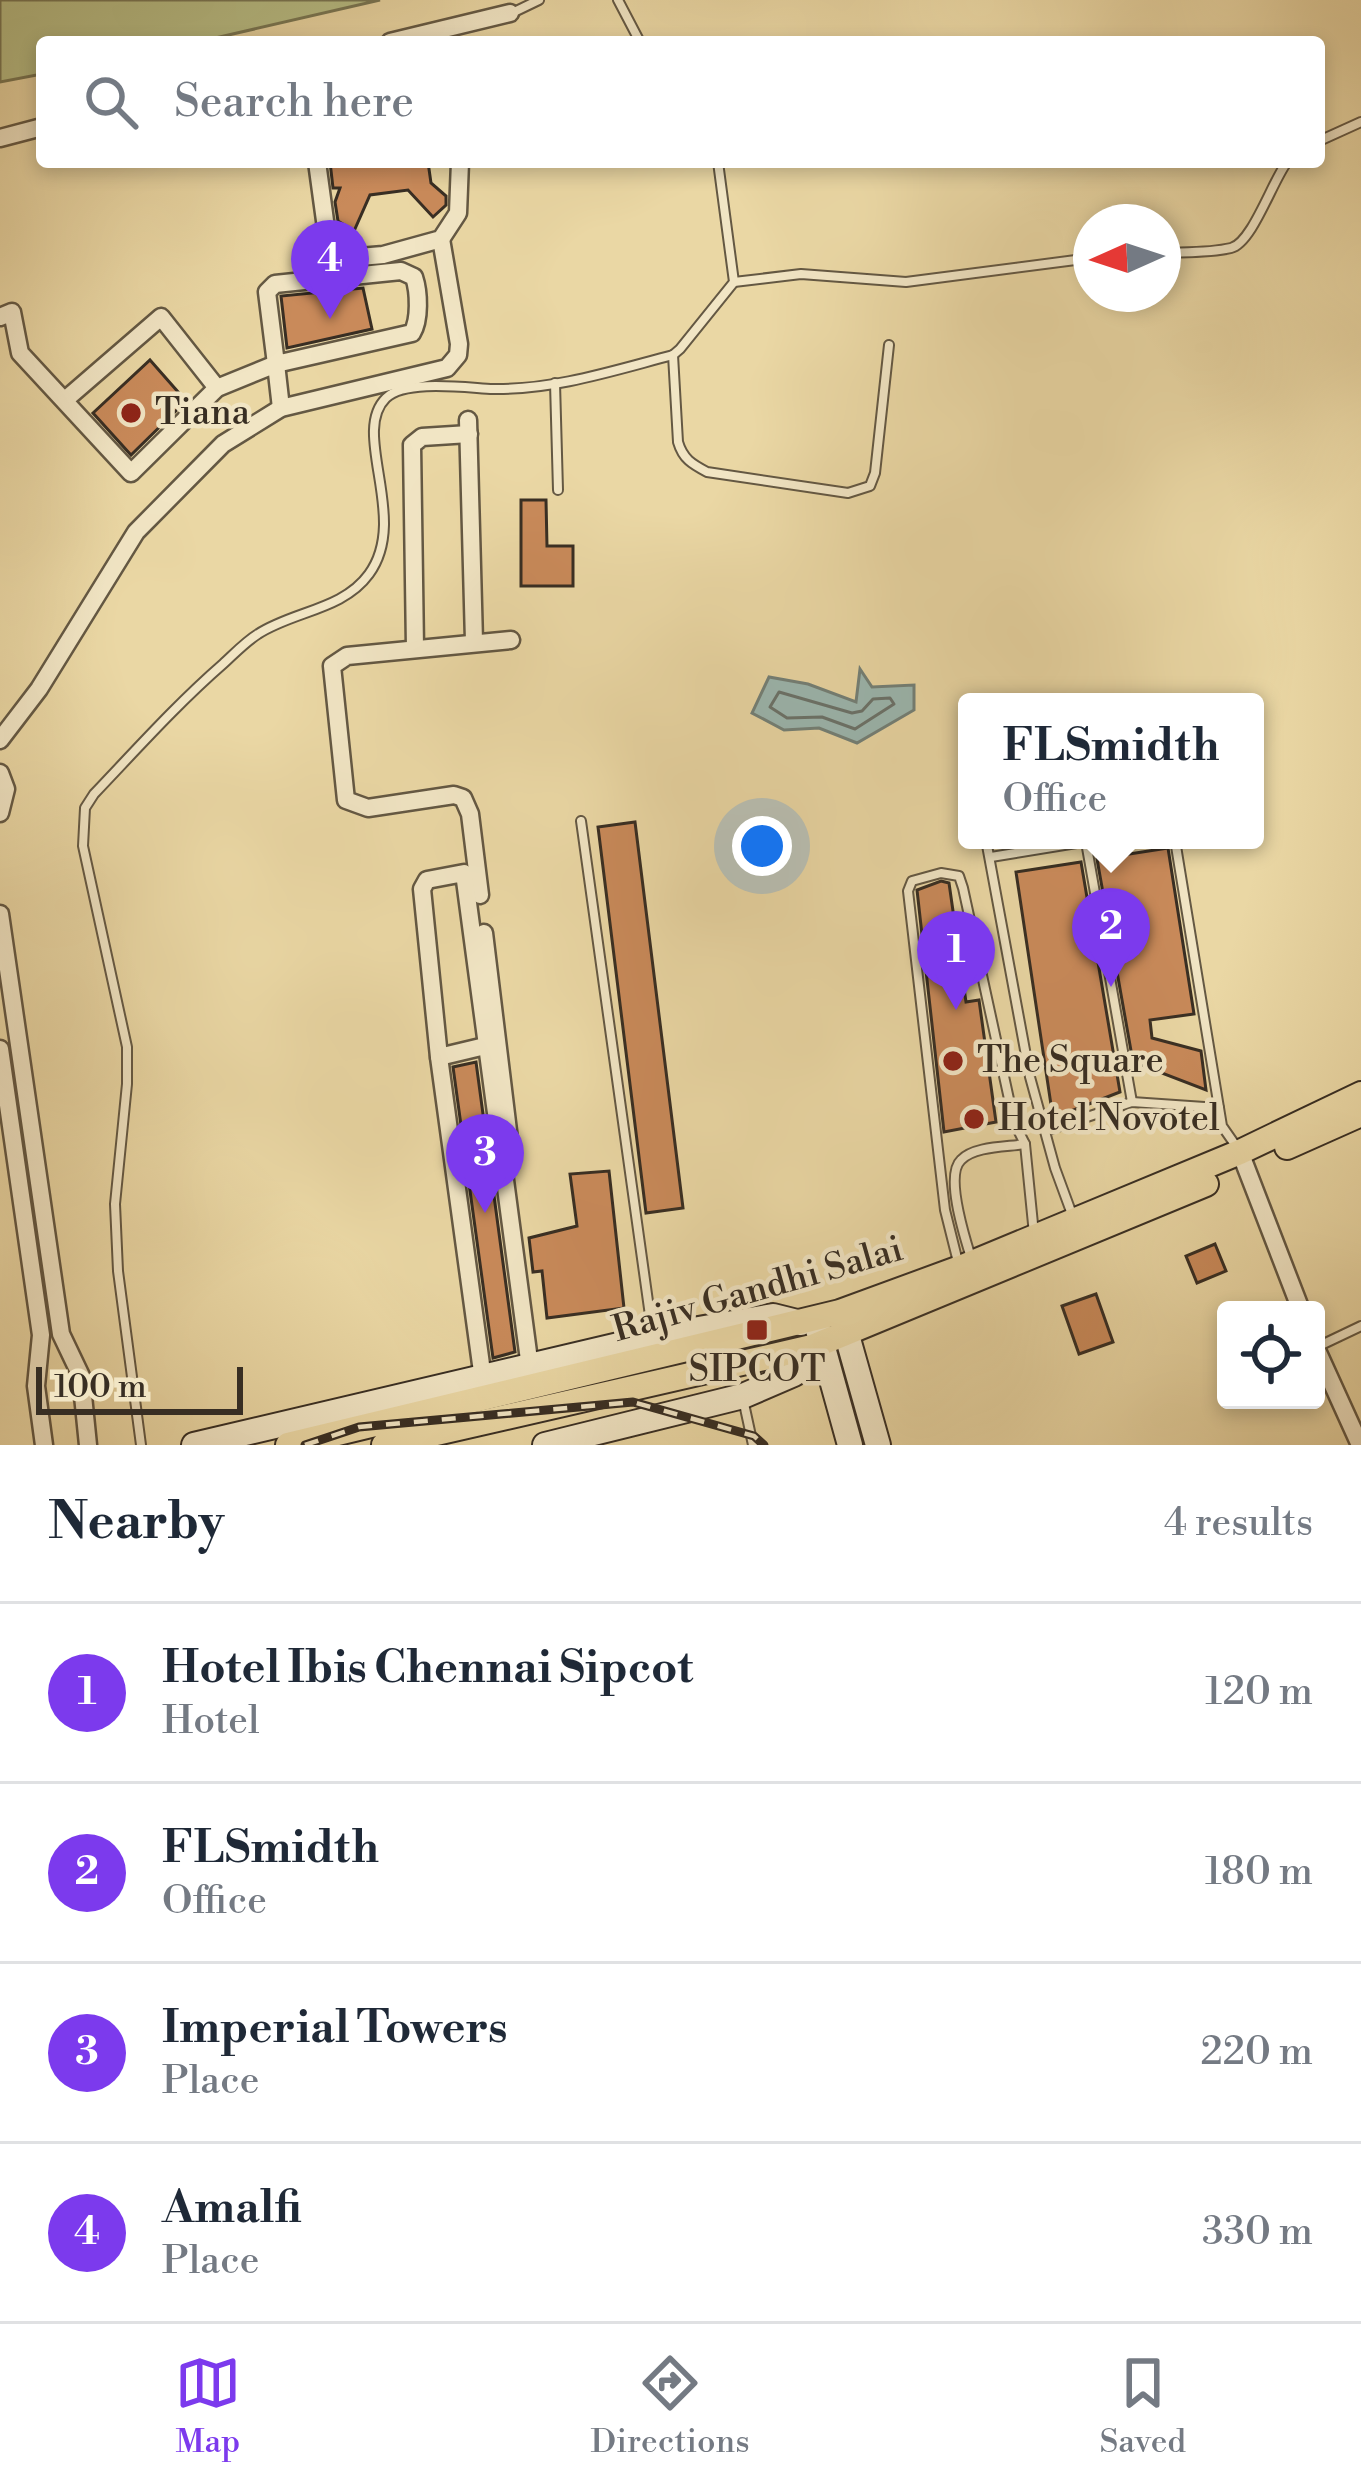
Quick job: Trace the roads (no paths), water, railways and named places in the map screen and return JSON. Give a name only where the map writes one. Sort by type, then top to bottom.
[{"type":"main road","name":"Rajiv Gandhi Salai","points":[[966,1271],[1074,1219],[1243,1159],[1361,1094]]},
{"type":"main road","name":"Rajiv Gandhi Salai","points":[[383,1445],[823,1330],[1361,1114]]},
{"type":"main road","name":"Rajiv Gandhi Salai","points":[[288,1445],[535,1376],[823,1330]]},
{"type":"street","points":[[415,36],[510,13]]},
{"type":"street","points":[[0,138],[36,129]]},
{"type":"street","points":[[0,317],[12,312],[20,353],[131,473],[217,388],[275,364],[412,333],[416,327],[414,277],[383,264],[336,260],[329,250],[318,168]]},
{"type":"street","points":[[281,408],[270,288],[383,264],[441,238],[458,213],[460,168]]},
{"type":"street","points":[[0,740],[39,688],[136,532],[223,444],[281,408],[447,368],[454,362],[459,344],[441,238]]},
{"type":"street","points":[[65,400],[161,317],[217,388]]},
{"type":"street","points":[[415,648],[412,446],[422,437],[468,427],[474,641]]},
{"type":"street","points":[[511,640],[347,656],[332,666],[346,800],[368,808],[454,795],[468,803],[535,1376]]},
{"type":"street","points":[[0,773],[6,789],[1,813]]},
{"type":"street","points":[[483,1379],[439,1057],[422,889],[430,879],[464,873],[535,1376]]},
{"type":"street","points":[[0,914],[63,1342],[81,1376],[88,1445]]},
{"type":"street","points":[[439,1057],[485,1046]]},
{"type":"street","points":[[0,1049],[42,1345],[36,1386],[44,1445]]},
{"type":"street","points":[[10,1120],[29,1118]]},
{"type":"street","points":[[1243,1159],[1298,1301]]},
{"type":"street","points":[[194,1445],[483,1379],[535,1376],[653,1337],[773,1316],[823,1330],[878,1445]]},
{"type":"street","points":[[549,1445],[742,1396],[794,1374],[823,1330]]},
{"type":"street","points":[[823,1330],[850,1445]]},
{"type":"street","points":[[42,1345],[63,1342]]},
{"type":"street","points":[[1325,1367],[1360,1445]]},
{"type":"lane","points":[[510,13],[539,0]]},
{"type":"lane","points":[[618,0],[637,36]]},
{"type":"lane","points":[[1325,138],[1361,122]]},
{"type":"lane","points":[[719,168],[734,282]]},
{"type":"lane","points":[[1181,252],[1235,248],[1247,238],[1282,168]]},
{"type":"lane","points":[[141,1445],[118,1271],[115,1204],[127,1047],[83,846],[85,808],[183,701],[259,633],[353,590],[370,573],[382,548],[387,520],[373,433],[385,398],[428,386],[500,389],[555,383],[673,355],[734,282],[801,274],[906,282],[1073,260]]},
{"type":"lane","points":[[673,355],[678,442],[691,463],[707,472],[848,494],[870,486],[875,473],[889,345]]},
{"type":"lane","points":[[555,383],[558,490]]},
{"type":"lane","points":[[581,821],[653,1337]]},
{"type":"lane","points":[[989,849],[1030,1077],[1074,1219]]},
{"type":"lane","points":[[991,857],[1040,849]]},
{"type":"lane","points":[[1091,849],[1132,1102]]},
{"type":"lane","points":[[1177,849],[1222,1126],[1243,1159]]},
{"type":"lane","points":[[966,1271],[945,1210],[908,890],[912,880],[941,873],[959,876],[1014,1122],[1025,1144],[1034,1236]]},
{"type":"lane","points":[[1045,1131],[1132,1102],[1220,1108]]},
{"type":"lane","points":[[966,1271],[956,1166],[976,1152],[1025,1144]]},
{"type":"lane","points":[[1325,1343],[1361,1326]]},
{"type":"lane","points":[[742,1396],[752,1445]]},
{"type":"water","points":[[860,669],[872,687],[914,685],[914,710],[857,743],[819,728],[784,730],[752,713],[769,677],[808,684],[856,702]]},
{"type":"railway","points":[[305,1445],[359,1427],[633,1402],[754,1436],[764,1445]]},
{"type":"place","name":"Amalfi","points":[[330,319]]},
{"type":"place","name":"Tiana","points":[[131,413]]},
{"type":"place","name":"FLSmidth","points":[[1111,987]]},
{"type":"place","name":"Hotel Ibis Chennai Sipcot","points":[[956,1010]]},
{"type":"place","name":"The Square","points":[[953,1061]]},
{"type":"place","name":"Hotel Novotel","points":[[974,1119]]},
{"type":"place","name":"Imperial Towers","points":[[485,1213]]},
{"type":"place","name":"SIPCOT","points":[[757,1330]]}]
